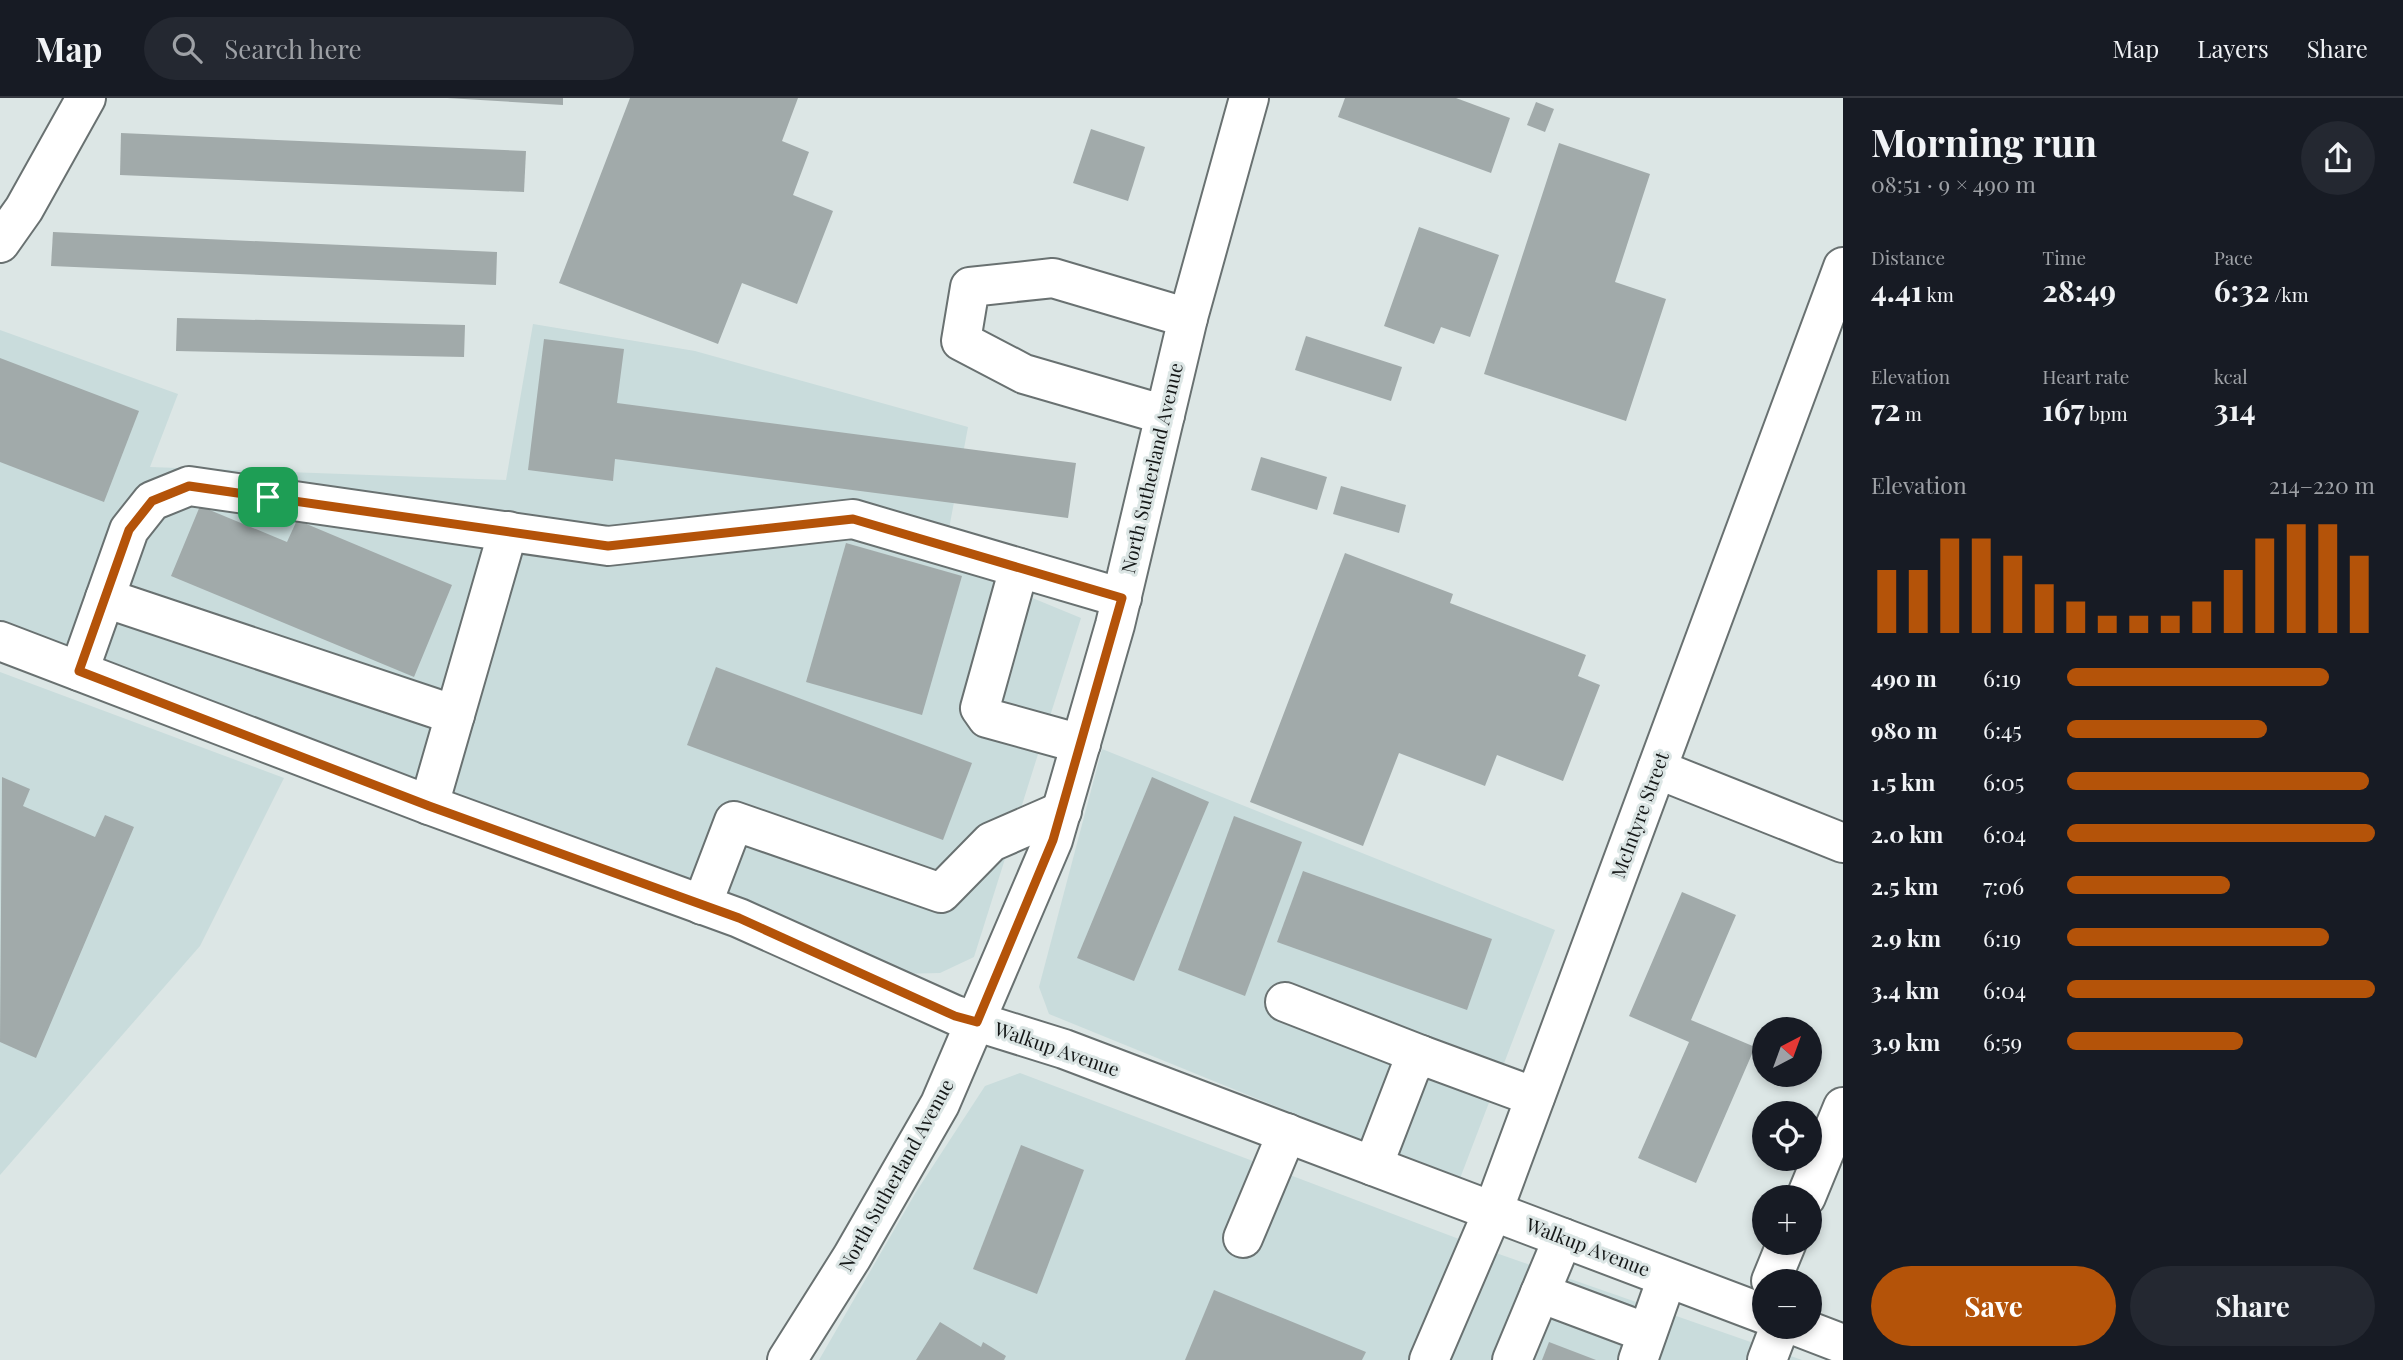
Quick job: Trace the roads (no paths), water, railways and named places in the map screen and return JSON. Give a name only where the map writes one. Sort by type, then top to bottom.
[{"type":"street","points":[[0,243],[24,209],[86,98]]},
{"type":"street","name":"North Sutherland Avenue","points":[[788,1360],[940,1104],[1053,840],[1122,598],[1188,318],[1249,98]]},
{"type":"street","name":"McIntyre Street","points":[[1429,1360],[1493,1211],[1843,267]]},
{"type":"street","points":[[1165,415],[1024,374],[961,341],[970,287],[1053,278],[1188,318]]},
{"type":"street","points":[[79,671],[129,530],[152,501],[189,486],[608,546],[853,519],[1122,598]]},
{"type":"street","points":[[429,806],[508,531]]},
{"type":"street","points":[[1019,568],[980,708],[988,718],[1081,744]]},
{"type":"street","points":[[105,598],[455,715]]},
{"type":"street","name":"Walkup Avenue","points":[[0,641],[429,806],[739,918],[955,1016],[1064,1049],[1667,1278],[1752,1302]]},
{"type":"street","points":[[1657,769],[1843,843]]},
{"type":"street","points":[[702,905],[734,821],[941,893],[991,842],[1062,811]]},
{"type":"street","points":[[1285,1002],[1535,1097]]},
{"type":"street","points":[[1373,1166],[1410,1070],[1421,1055]]},
{"type":"street","points":[[1811,1185],[1843,1107]]},
{"type":"street","points":[[1243,1238],[1287,1133]]},
{"type":"street","points":[[1513,1360],[1563,1238]]},
{"type":"street","points":[[1540,1293],[1642,1347],[1667,1278]]},
{"type":"street","points":[[1822,1336],[1843,1344]]},
{"type":"street","points":[[1767,1339],[1767,1360]]}]
